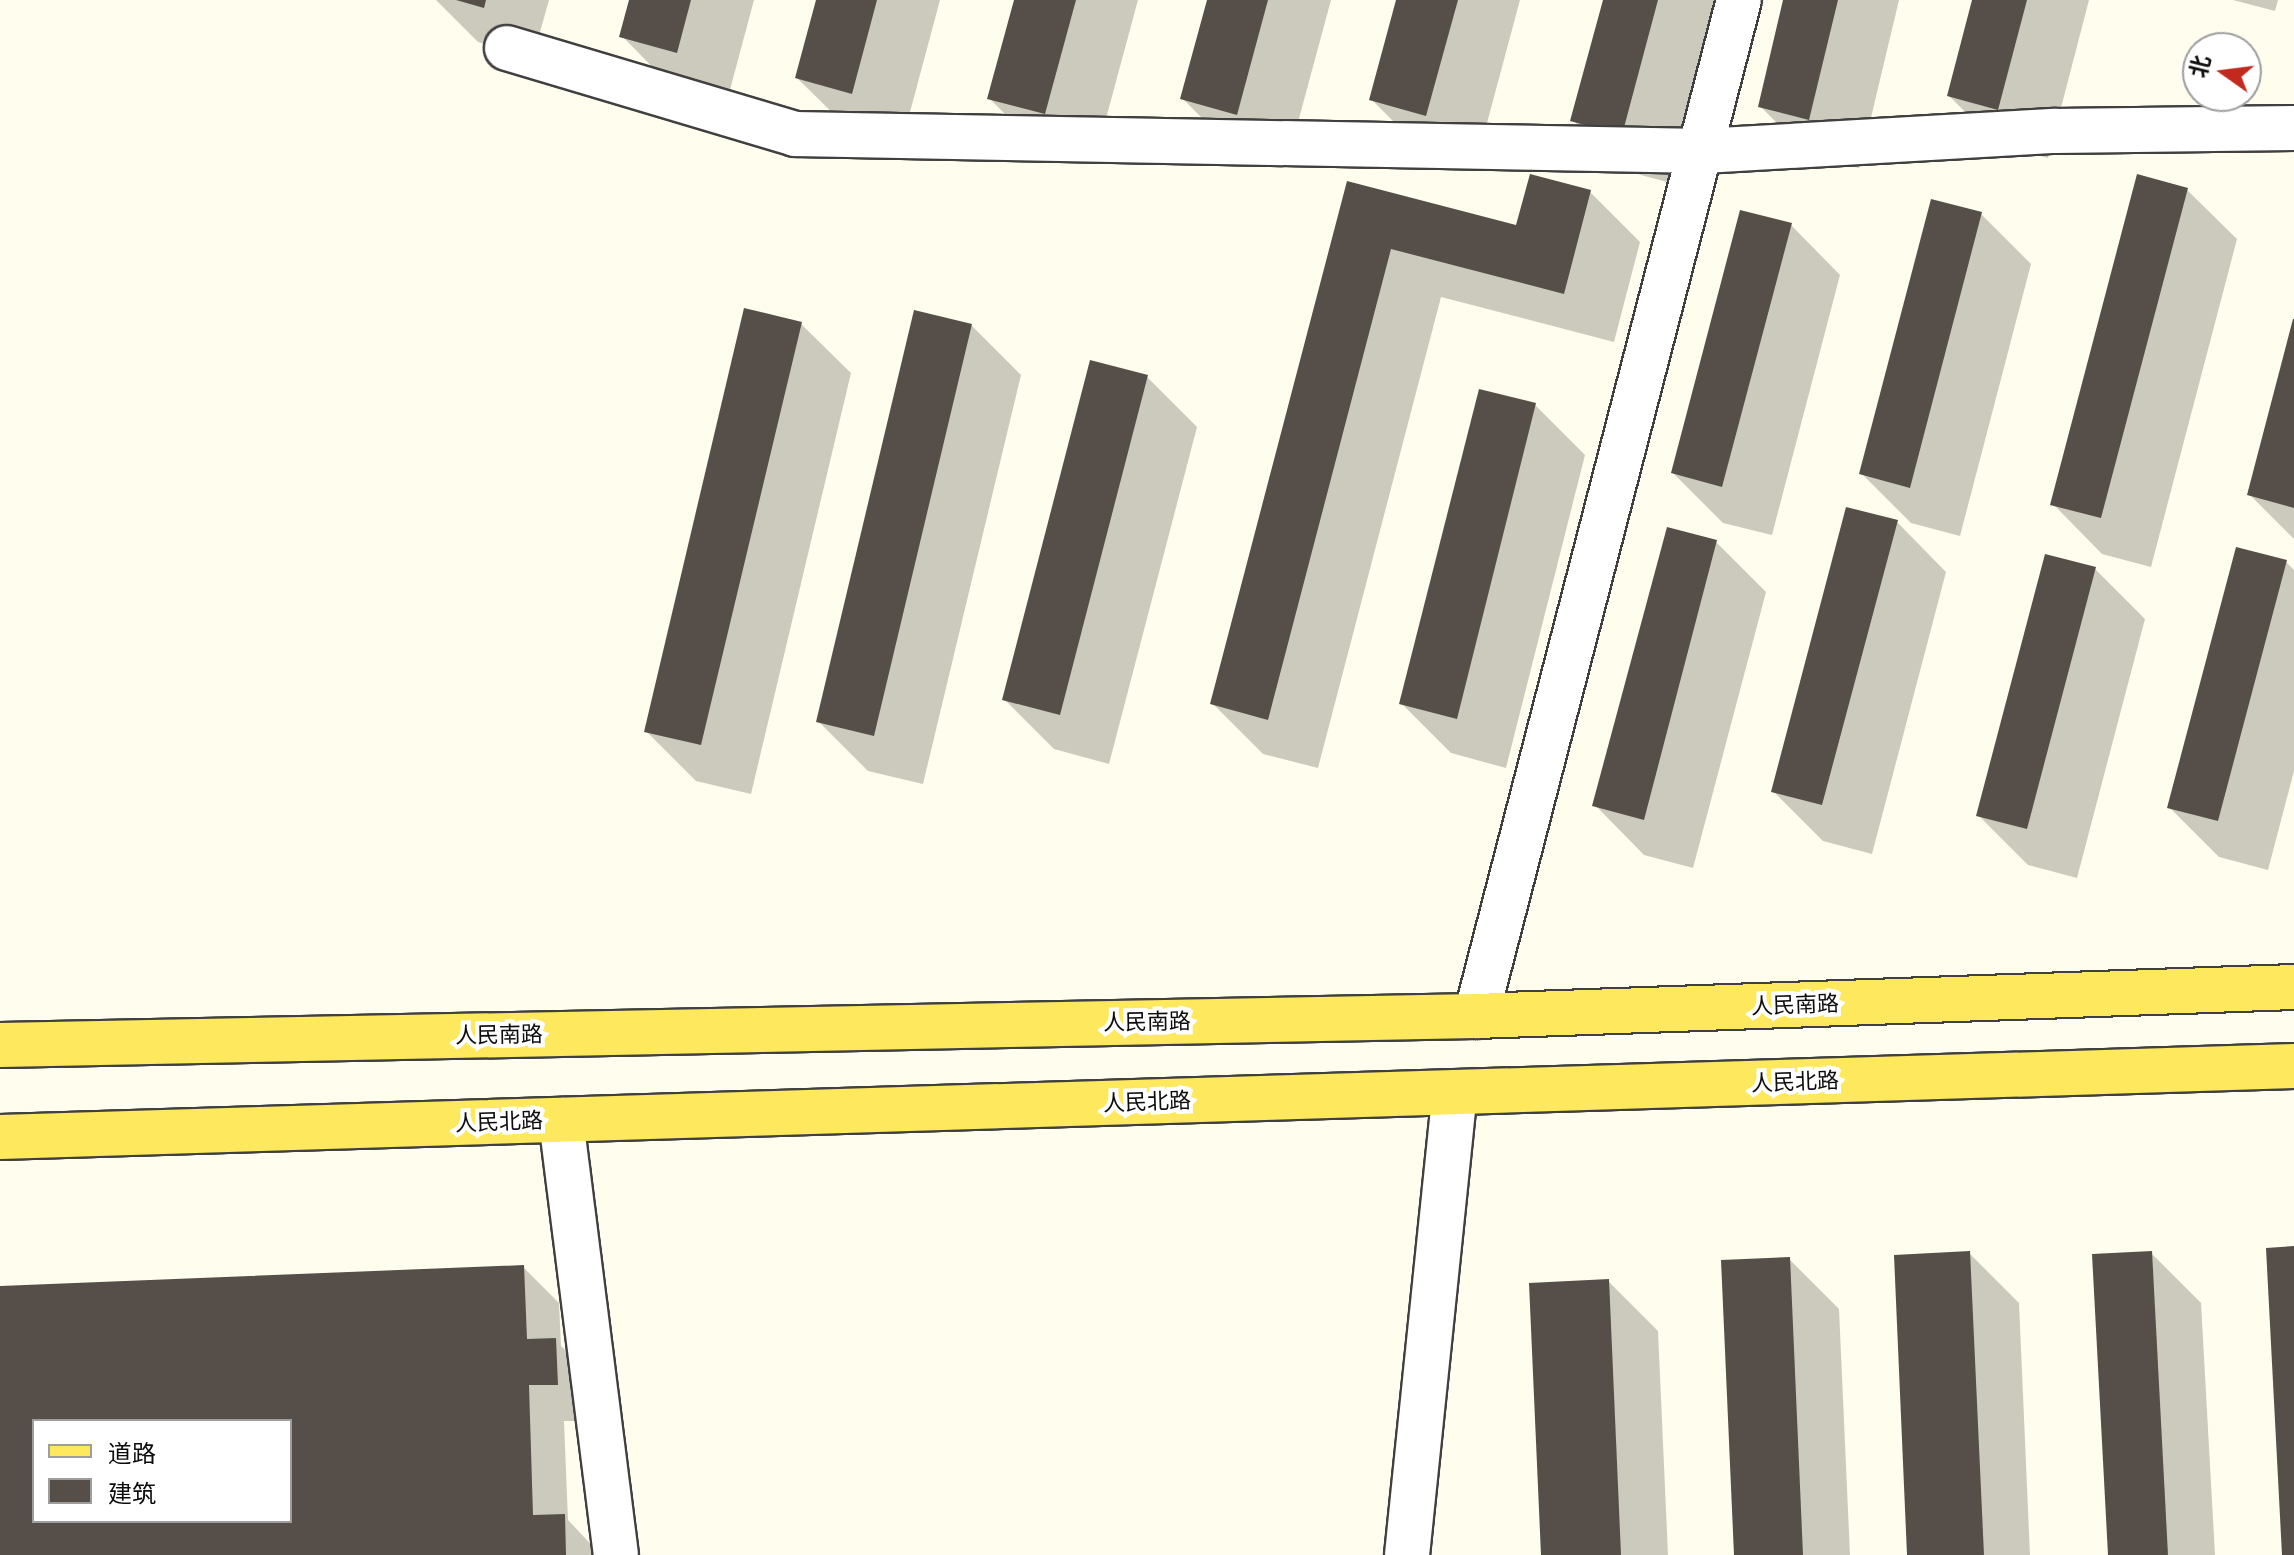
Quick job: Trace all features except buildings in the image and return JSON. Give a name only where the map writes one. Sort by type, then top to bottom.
[{"type":"main road","name":"人民南路","points":[[0,1045],[1476,1016],[2294,987]]},
{"type":"main road","name":"人民北路","points":[[0,1137],[2294,1066]]},
{"type":"street","points":[[1476,1016],[1703,151],[1739,0]]},
{"type":"street","points":[[507,48],[795,134],[1703,151],[2055,131],[2294,128]]},
{"type":"street","points":[[1407,1555],[1455,1092]]},
{"type":"street","points":[[561,1120],[616,1555]]}]
